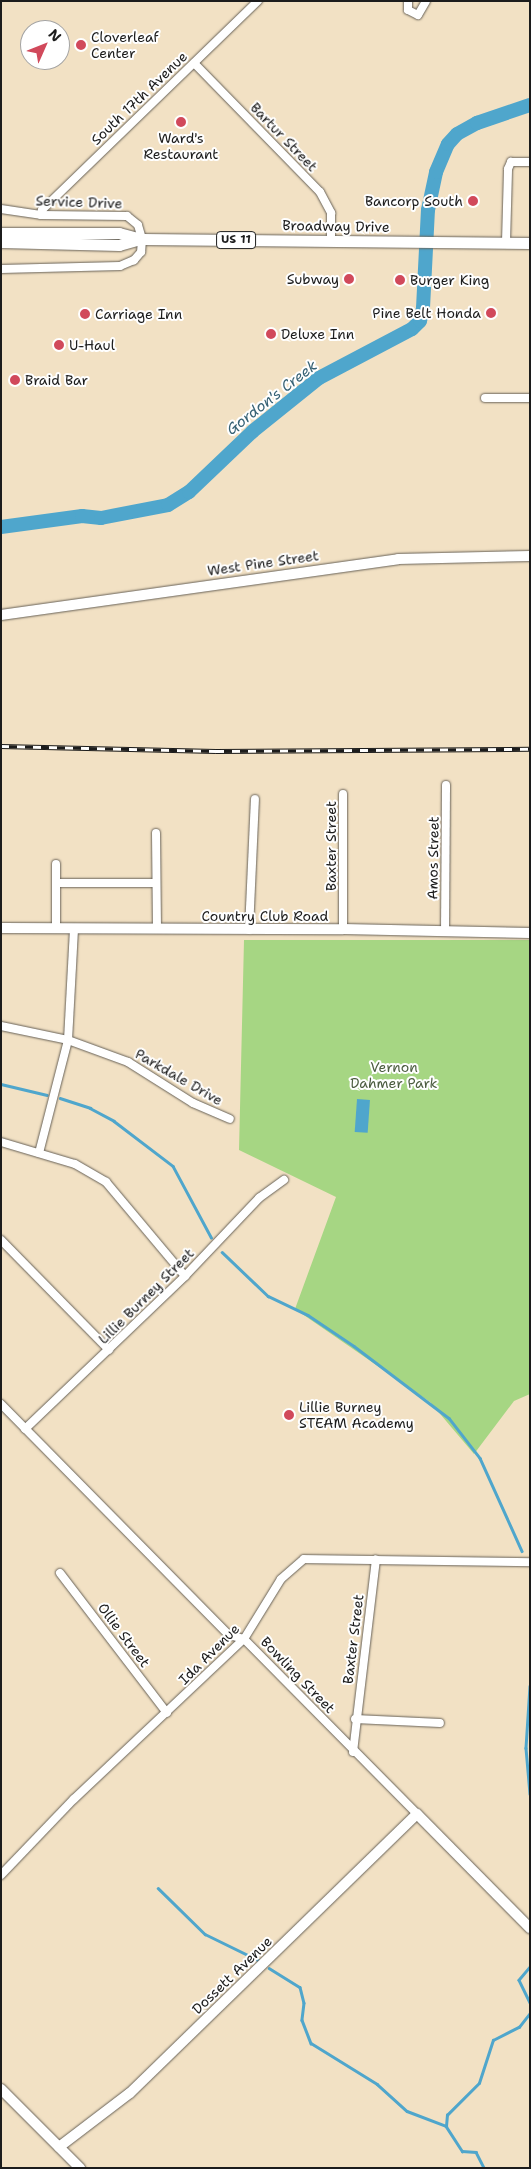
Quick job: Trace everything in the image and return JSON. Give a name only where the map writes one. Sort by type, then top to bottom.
[{"type":"main road","points":[[1,229],[14,233]]},
{"type":"main road","name":"Broadway Drive","points":[[1,233],[119,233],[142,239],[530,242]]},
{"type":"main road","name":"Broadway Drive","points":[[1,242],[119,245],[142,239]]},
{"type":"main road","points":[[1,249],[24,243]]},
{"type":"street","name":"South 17th Avenue","points":[[41,215],[42,210],[258,1]]},
{"type":"street","points":[[408,1],[408,10],[418,16],[426,1]]},
{"type":"street","name":"Bartur Street","points":[[194,63],[320,192],[331,213],[331,241]]},
{"type":"street","points":[[506,242],[508,169],[511,162],[530,162]]},
{"type":"street","name":"Service Drive","points":[[1,209],[41,215],[130,217],[138,224],[142,239]]},
{"type":"street","points":[[1,269],[120,266],[134,260],[141,252],[142,239]]},
{"type":"street","points":[[485,398],[530,398]]},
{"type":"street","name":"West Pine Street","points":[[1,615],[398,559],[530,556]]},
{"type":"street","name":"Amos Street","points":[[445,931],[446,785]]},
{"type":"street","name":"Baxter Street","points":[[343,794],[343,929]]},
{"type":"street","points":[[249,930],[255,799]]},
{"type":"street","points":[[156,833],[157,929]]},
{"type":"street","points":[[56,864],[58,883],[56,929]]},
{"type":"street","points":[[58,883],[156,883]]},
{"type":"street","name":"Country Club Road","points":[[1,928],[343,929],[530,934]]},
{"type":"street","points":[[39,1153],[68,1040],[74,929]]},
{"type":"street","name":"Parkdale Drive","points":[[1,1026],[68,1040],[128,1062],[193,1103],[230,1119]]},
{"type":"street","points":[[1,1142],[75,1164],[106,1182],[185,1276]]},
{"type":"street","name":"Lillie Burney Street","points":[[25,1429],[185,1276],[259,1198],[284,1180]]},
{"type":"street","points":[[1,1240],[109,1350]]},
{"type":"street","name":"Bowling Street","points":[[1,1404],[229,1635],[244,1639],[353,1752],[530,1928]]},
{"type":"street","name":"Ida Avenue","points":[[1,1875],[74,1800],[244,1639],[281,1579],[295,1564],[311,1558],[530,1562]]},
{"type":"street","name":"Baxter Street","points":[[353,1752],[355,1719],[376,1559]]},
{"type":"street","name":"Ollie Street","points":[[60,1573],[167,1713]]},
{"type":"street","points":[[355,1719],[440,1723]]},
{"type":"street","name":"Dossett Avenue","points":[[59,2147],[130,2093],[417,1814]]},
{"type":"street","points":[[1,2089],[80,2168]]},
{"type":"green space","name":"Vernon Dahmer Park","points":[[244,940],[530,940],[530,1394],[514,1401],[474,1454],[430,1402],[295,1309],[336,1197],[239,1150]]},
{"type":"water","points":[[357,1099],[370,1100],[368,1133],[355,1132]]},
{"type":"waterway","name":"Gordon's Creek","points":[[1,527],[82,516],[101,518],[168,505],[189,492],[253,431],[319,378],[412,329],[420,321],[423,308],[428,210],[436,172],[448,144],[457,134],[477,123],[530,105]]},
{"type":"waterway","points":[[1,1084],[47,1095]]},
{"type":"waterway","points":[[60,1098],[90,1108],[114,1121],[173,1166],[211,1237]]},
{"type":"waterway","points":[[222,1252],[268,1296],[308,1315],[354,1346],[449,1418],[480,1458],[522,1551]]},
{"type":"waterway","points":[[530,1686],[526,1748],[530,1794]]},
{"type":"waterway","points":[[158,1888],[205,1934],[258,1960]]},
{"type":"waterway","points":[[530,1967],[519,1980],[530,2003]]},
{"type":"waterway","points":[[269,1968],[300,1987],[304,2003],[302,2020],[311,2043],[377,2084],[407,2111],[446,2126],[462,2151],[476,2152],[484,2168]]},
{"type":"waterway","points":[[446,2126],[447,2115],[479,2083],[493,2040],[519,2027],[530,2013]]},
{"type":"railway","points":[[1,746],[216,751],[530,749]]},
{"type":"place","name":"Cloverleaf Center","points":[[81,45]]},
{"type":"place","name":"Ward's Restaurant","points":[[181,122]]},
{"type":"place","name":"Bancorp South","points":[[473,201]]},
{"type":"place","name":"Subway","points":[[349,279]]},
{"type":"place","name":"Burger King","points":[[400,280]]},
{"type":"place","name":"Pine Belt Honda","points":[[491,313]]},
{"type":"place","name":"Carriage Inn","points":[[85,314]]},
{"type":"place","name":"Deluxe Inn","points":[[271,334]]},
{"type":"place","name":"U-Haul","points":[[59,345]]},
{"type":"place","name":"Braid Bar","points":[[15,380]]},
{"type":"place","name":"Lillie Burney STEAM Academy","points":[[289,1415]]}]
